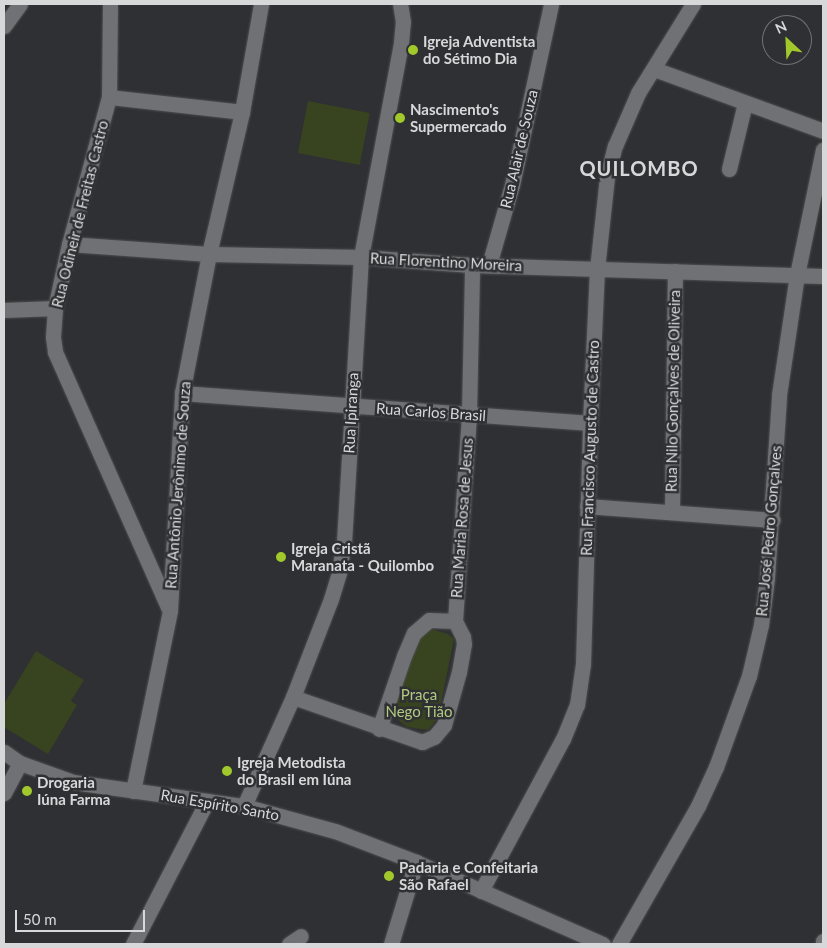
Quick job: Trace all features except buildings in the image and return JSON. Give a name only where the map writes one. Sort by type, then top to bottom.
[{"type":"street","points":[[4,26],[20,4]]},
{"type":"street","name":"Rua Odineir de Freitas Castro","points":[[110,4],[109,97],[69,244],[55,308],[53,337],[55,352],[170,610]]},
{"type":"street","name":"Rua Antônio Jerônimo de Souza","points":[[133,791],[170,610],[182,393],[209,254],[242,112],[261,4]]},
{"type":"street","name":"Rua Ipiranga","points":[[244,806],[293,697],[331,599],[339,572],[344,542],[361,257],[401,42],[403,22],[400,4]]},
{"type":"street","name":"Rua Alair de Souza","points":[[489,265],[512,185],[552,4]]},
{"type":"street","name":"Rua Francisco Augusto de Castro","points":[[481,891],[563,739],[577,705],[583,664],[587,506],[597,269],[607,177],[615,146],[638,93],[694,4]]},
{"type":"street","points":[[654,69],[823,131]]},
{"type":"street","points":[[109,97],[242,112]]},
{"type":"street","points":[[728,168],[745,102]]},
{"type":"street","name":"Rua José Pedro Gonçalves","points":[[619,944],[698,806],[736,715],[749,676],[761,625],[772,520],[779,395],[797,274],[823,150]]},
{"type":"street","name":"Rua Florentino Moreira","points":[[69,244],[209,254],[361,257],[472,265],[823,276]]},
{"type":"street","name":"Rua Maria Rosa de Jesus","points":[[293,697],[379,729],[422,742],[440,732],[444,725],[459,672],[464,644],[463,637],[455,621],[469,414],[472,265]]},
{"type":"street","name":"Rua Nilo Gonçalves de Oliveira","points":[[672,512],[675,271]]},
{"type":"street","points":[[4,310],[55,308]]},
{"type":"street","name":"Rua Carlos Brasil","points":[[182,393],[590,423]]},
{"type":"street","points":[[587,506],[772,520]]},
{"type":"street","points":[[379,729],[404,656],[414,633],[429,620],[455,621]]},
{"type":"street","name":"Rua Espírito Santo","points":[[4,752],[20,763],[73,782],[244,806],[335,831],[416,862],[603,944]]},
{"type":"street","points":[[6,784],[20,763]]},
{"type":"street","points":[[133,944],[207,801]]},
{"type":"street","points":[[391,944],[416,862]]},
{"type":"green space","points":[[308,101],[370,113],[360,165],[298,153]]},
{"type":"green space","name":"Praça Nego Tião","points":[[431,629],[448,634],[454,639],[438,718],[428,730],[407,727],[396,718],[395,705],[421,634]]},
{"type":"green space","points":[[36,651],[84,680],[71,701],[77,705],[48,754],[4,727],[4,704]]},
{"type":"place","name":"Igreja Adventista do Sétimo Dia","points":[[413,50]]},
{"type":"place","name":"Nascimento's Supermercado","points":[[400,118]]},
{"type":"place","name":"Igreja Cristã Maranata - Quilombo","points":[[281,557]]},
{"type":"place","name":"Igreja Metodista do Brasil em Iúna","points":[[227,771]]},
{"type":"place","name":"Drogaria Iúna Farma","points":[[27,791]]},
{"type":"place","name":"Padaria e Confeitaria São Rafael","points":[[389,876]]},
{"type":"district","name":"QUILOMBO","points":[[639,168]]}]
